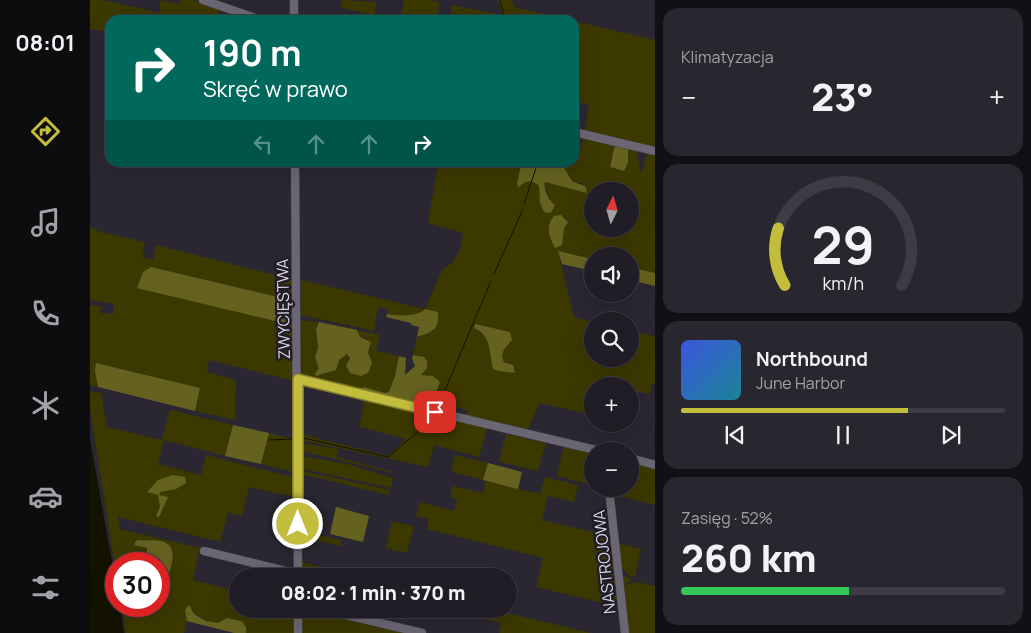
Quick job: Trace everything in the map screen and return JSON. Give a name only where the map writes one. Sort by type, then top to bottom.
[{"type":"street","points":[[202,0],[246,15]]},
{"type":"street","points":[[294,0],[294,15]]},
{"type":"street","points":[[579,133],[655,151]]},
{"type":"street","name":"ZWYCIĘSTWA","points":[[295,167],[298,568]]},
{"type":"street","points":[[298,379],[584,447]]},
{"type":"street","points":[[639,460],[655,464]]},
{"type":"street","name":"NASTROJOWA","points":[[610,497],[625,633]]},
{"type":"street","points":[[204,551],[271,568]]},
{"type":"street","points":[[298,618],[298,633]]},
{"type":"street","points":[[359,618],[422,633]]},
{"type":"shaded area","points":[[90,0],[103,0],[160,13],[160,0],[180,4],[180,0],[193,0],[220,9],[218,15],[105,15],[105,32],[90,29]]},
{"type":"shaded area","points":[[342,0],[376,2],[375,15],[340,7]]},
{"type":"shaded area","points":[[404,0],[439,2],[438,15],[401,15]]},
{"type":"shaded area","points":[[498,0],[512,0],[514,7],[548,15],[502,15]]},
{"type":"shaded area","points":[[452,5],[502,15],[451,15]]},
{"type":"shaded area","points":[[579,22],[655,40],[655,148],[584,132],[589,105],[579,102]]},
{"type":"shaded area","points":[[583,138],[615,145],[610,167],[624,171],[628,158],[628,148],[636,150],[641,174],[647,153],[655,154],[655,273],[639,269],[639,247],[584,247],[584,257],[558,251],[574,317],[584,320],[584,367],[639,367],[639,333],[655,336],[655,384],[652,383],[650,394],[639,392],[639,377],[584,377],[584,413],[540,403],[527,431],[466,416],[468,411],[442,402],[438,410],[436,409],[434,394],[438,387],[433,376],[421,375],[427,368],[421,356],[413,355],[417,337],[434,331],[425,309],[442,270],[453,262],[460,250],[463,233],[428,223],[437,167],[523,167],[523,183],[531,181],[539,186],[540,203],[551,202],[544,183],[583,184],[572,181],[565,174],[557,170],[539,167],[579,167],[579,156]],"holes":[[[563,217],[567,219],[567,225],[553,243],[549,232],[551,219]],[[474,328],[512,340],[502,356],[504,362],[510,363],[515,373],[510,372],[491,360],[490,346],[485,337]]]},
{"type":"shaded area","points":[[615,145],[628,148],[628,162],[624,171],[610,167]]},
{"type":"shaded area","points":[[522,167],[560,167],[564,168],[572,181],[584,186],[584,192],[545,182],[547,195],[555,205],[551,213],[544,212],[540,203],[539,186],[531,181],[519,187],[517,184]]},
{"type":"shaded area","points":[[561,215],[568,222],[564,229],[562,245],[555,248],[549,227],[554,216]]},
{"type":"shaded area","points":[[90,227],[100,232],[145,242],[142,257],[153,260],[156,245],[291,279],[291,300],[151,267],[143,272],[137,287],[292,325],[294,381],[209,360],[207,372],[236,380],[235,420],[195,411],[200,388],[97,363],[95,371],[98,387],[90,385],[90,305],[101,306],[100,313],[113,314],[114,307],[113,304],[90,300]]},
{"type":"shaded area","points":[[558,251],[584,257],[584,269],[562,264]]},
{"type":"shaded area","points":[[151,267],[291,300],[292,325],[137,288],[143,272]]},
{"type":"shaded area","points":[[639,269],[655,273],[655,286],[639,282]]},
{"type":"shaded area","points":[[301,280],[425,309],[413,315],[396,315],[387,314],[388,309],[378,307],[374,331],[301,315]]},
{"type":"shaded area","points":[[425,309],[438,312],[436,327],[431,332],[417,337],[419,327],[411,325],[411,323],[386,317],[387,314],[413,315]]},
{"type":"shaded area","points":[[301,320],[319,322],[316,329],[318,348],[315,357],[322,375],[336,370],[339,360],[346,354],[350,355],[346,365],[350,373],[372,363],[368,352],[371,347],[367,339],[360,337],[357,330],[380,335],[376,351],[399,356],[389,392],[385,393],[364,387],[359,391],[302,377]]},
{"type":"shaded area","points":[[319,322],[357,330],[360,337],[371,342],[368,352],[372,363],[368,373],[361,376],[350,373],[346,365],[350,358],[347,354],[339,360],[336,370],[316,376],[315,373],[319,369],[315,357],[318,348],[316,329]]},
{"type":"shaded area","points":[[475,324],[510,332],[512,340],[502,356],[504,362],[513,365],[515,373],[493,369],[487,340],[480,331],[474,328]]},
{"type":"shaded area","points":[[413,355],[424,357],[427,361],[427,368],[421,375],[433,376],[440,382],[434,397],[438,401],[436,409],[359,391],[364,387],[385,393],[389,392],[399,356],[406,358],[405,375],[415,366],[412,359]]},
{"type":"shaded area","points":[[96,363],[200,388],[195,411],[98,387],[95,371]]},
{"type":"shaded area","points":[[90,391],[101,393],[107,427],[162,440],[170,410],[233,425],[225,456],[164,440],[158,464],[201,475],[206,455],[293,477],[294,497],[249,487],[242,516],[228,513],[220,542],[118,517],[120,529],[200,548],[193,580],[229,589],[229,618],[294,618],[294,633],[246,633],[246,627],[242,621],[227,618],[218,623],[211,623],[194,614],[192,609],[185,610],[187,621],[184,633],[126,633],[124,617],[170,617],[171,553],[168,544],[152,540],[139,540],[134,545],[147,548],[147,552],[113,552],[90,409]]},
{"type":"shaded area","points":[[365,398],[487,428],[479,457],[434,445],[428,467],[301,440],[301,435],[304,435],[388,456],[406,439],[359,427]]},
{"type":"shaded area","points":[[233,425],[269,433],[261,464],[225,456]]},
{"type":"shaded area","points":[[269,433],[293,439],[293,472],[261,464]]},
{"type":"shaded area","points":[[506,434],[546,443],[538,471],[499,462]]},
{"type":"shaded area","points":[[90,439],[110,552],[105,552],[105,617],[122,617],[124,633],[90,633]]},
{"type":"shaded area","points":[[301,443],[338,449],[336,457],[394,472],[301,451]]},
{"type":"shaded area","points":[[564,447],[584,451],[584,483],[557,476]]},
{"type":"shaded area","points":[[455,455],[488,463],[483,480],[451,472]]},
{"type":"shaded area","points":[[301,456],[347,464],[393,478],[391,488],[303,469],[301,468]]},
{"type":"shaded area","points":[[488,463],[522,472],[518,489],[483,480]]},
{"type":"shaded area","points":[[639,464],[655,468],[655,505],[623,497],[639,497]]},
{"type":"shaded area","points":[[303,471],[390,490],[389,495],[301,474]]},
{"type":"shaded area","points":[[173,475],[185,477],[186,483],[176,489],[160,492],[159,495],[168,497],[159,517],[156,516],[160,507],[158,495],[147,492],[158,480]]},
{"type":"shaded area","points":[[545,477],[578,485],[574,502],[548,496],[542,520],[613,537],[620,607],[536,587],[543,558],[427,529],[429,519],[416,516],[420,502],[454,511],[457,499],[450,497],[453,486],[483,493],[486,481],[540,494]]},
{"type":"shaded area","points":[[336,507],[369,516],[363,542],[330,534]]},
{"type":"shaded area","points":[[392,521],[414,526],[407,553],[386,548]]},
{"type":"shaded area","points":[[301,531],[342,540],[341,546],[301,537]]},
{"type":"shaded area","points":[[155,540],[163,541],[169,545],[173,555],[170,569],[170,552],[147,552],[147,548],[134,545],[136,541]]},
{"type":"shaded area","points":[[617,543],[641,549],[635,577],[629,575],[622,568]]},
{"type":"shaded area","points":[[301,562],[326,568],[301,568]]},
{"type":"shaded area","points":[[621,573],[632,580],[623,585],[637,582],[655,586],[655,633],[627,633]]},
{"type":"shaded area","points":[[189,605],[194,614],[206,621],[218,623],[227,618],[242,621],[246,627],[246,633],[234,633],[187,621],[185,610]]},
{"type":"shaded area","points":[[517,615],[591,633],[499,633],[501,623],[481,618],[517,618]]},
{"type":"shaded area","points":[[301,618],[350,618],[412,633],[301,633]]},
{"type":"waterway","points":[[500,0],[504,15]]},
{"type":"waterway","points":[[524,204],[536,167]]},
{"type":"waterway","points":[[494,274],[523,209]]},
{"type":"waterway","points":[[438,407],[491,281]]},
{"type":"waterway","points":[[303,438],[388,457],[433,419]]},
{"type":"waterway","points":[[269,440],[292,439]]},
{"type":"route","points":[[298,524],[298,379],[435,412]]}]
